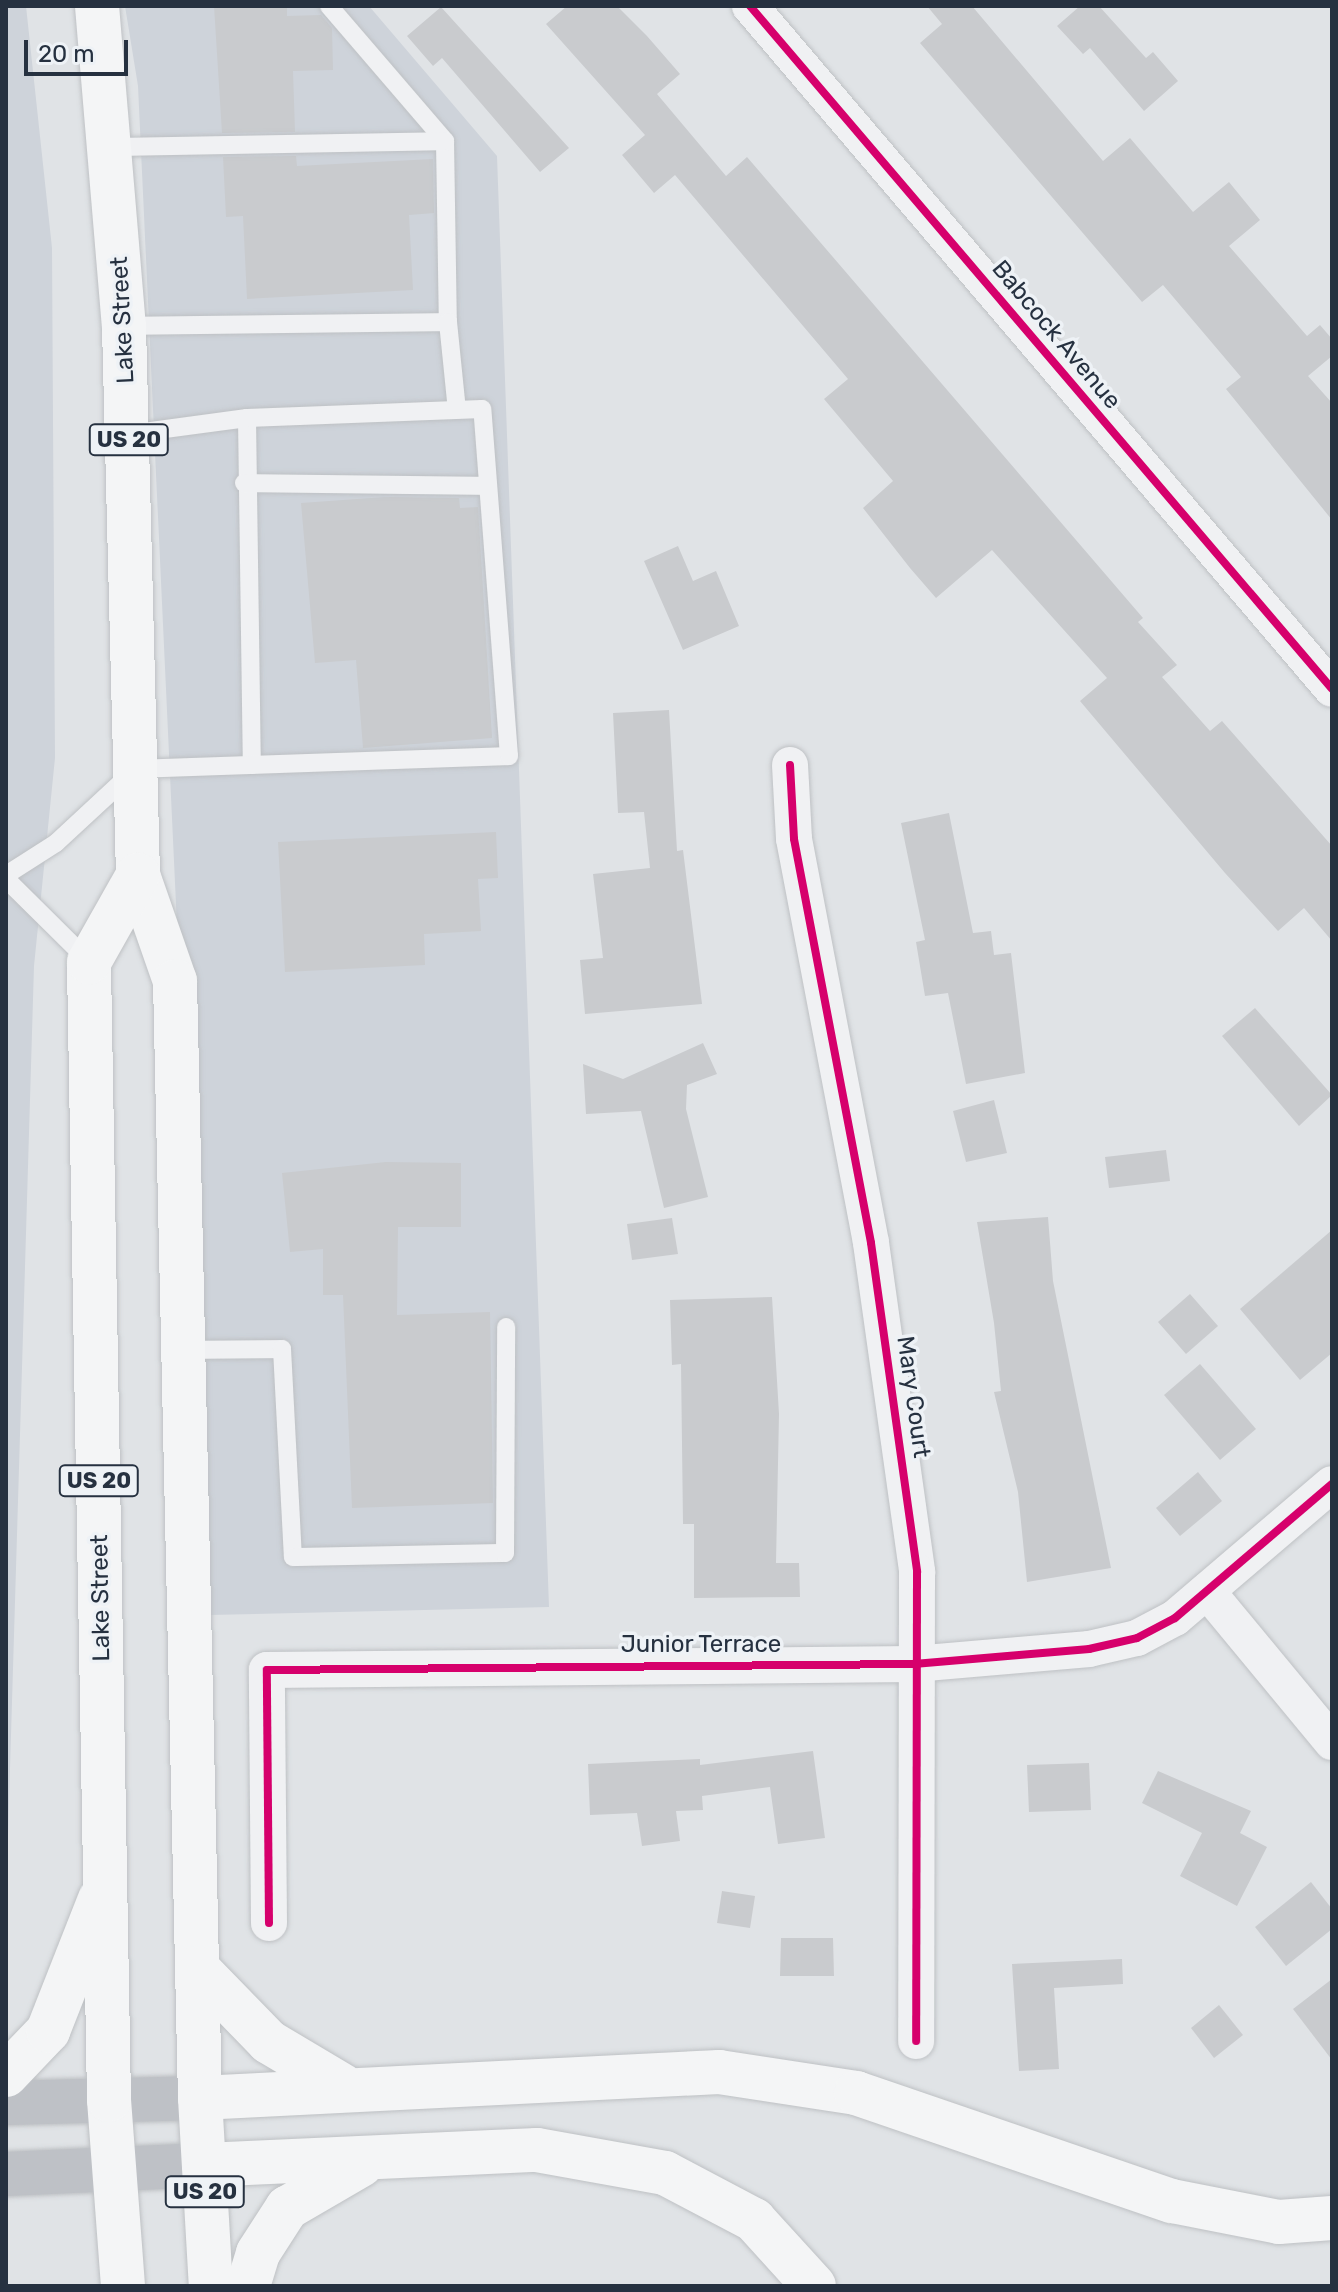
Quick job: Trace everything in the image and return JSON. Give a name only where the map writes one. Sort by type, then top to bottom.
[{"type":"main road","name":"Lake Street","points":[[97,6],[124,326],[138,875],[175,981],[200,2098],[211,2286]]},
{"type":"main road","points":[[89,962],[138,875]]},
{"type":"main road","name":"Lake Street","points":[[89,962],[109,2100],[123,2286]]},
{"type":"main road","points":[[6,2075],[48,2031],[106,1882]]},
{"type":"main road","points":[[197,1968],[269,2042],[343,2086]]},
{"type":"main road","points":[[6,2103],[200,2098],[343,2086],[719,2072],[856,2093],[1172,2201],[1279,2222],[1332,2218]]},
{"type":"main road","points":[[6,2174],[370,2160],[537,2150],[665,2173],[754,2220],[814,2286]]},
{"type":"main road","name":"US 20","points":[[248,2286],[258,2253],[287,2208],[370,2160]]},
{"type":"street","name":"Babcock Avenue","points":[[750,6],[1332,689]]},
{"type":"street","name":"Mary Court","points":[[790,765],[794,839],[871,1243],[917,1572],[914,1664],[916,2041]]},
{"type":"street","name":"Junior Terrace","points":[[269,1923],[267,1670],[914,1664],[1137,1638],[1207,1591],[1332,1484]]},
{"type":"street","points":[[1207,1591],[1332,1742]]},
{"type":"lane","points":[[329,6],[445,141],[448,322],[457,410]]},
{"type":"lane","points":[[111,147],[445,141]]},
{"type":"lane","points":[[124,326],[448,322]]},
{"type":"lane","points":[[89,962],[6,877],[56,843],[136,769],[509,756],[482,409],[247,418],[129,434]]},
{"type":"lane","points":[[247,418],[244,483],[252,765]]},
{"type":"lane","points":[[244,483],[488,486]]},
{"type":"lane","points":[[184,1350],[282,1349],[293,1557],[505,1553],[506,1327]]},
{"type":"shaded area","points":[[6,6],[26,6],[52,248],[55,758],[34,966],[6,1903]]},
{"type":"shaded area","points":[[125,6],[369,6],[497,156],[549,1607],[209,1615],[138,86]]},
{"type":"building","points":[[214,6],[287,6],[287,16],[321,15],[332,28],[333,70],[293,71],[295,132],[222,133]]},
{"type":"building","points":[[567,6],[617,6],[647,36],[680,74],[657,94],[726,176],[747,157],[1143,618],[1138,622],[1177,665],[1162,677],[1210,731],[1222,721],[1332,846],[1332,941],[1304,908],[1278,931],[1225,873],[1080,701],[1107,678],[992,550],[936,598],[910,568],[863,508],[893,481],[824,399],[848,379],[675,175],[654,193],[622,155],[645,135],[546,24]]},
{"type":"building","points":[[927,6],[972,6],[1103,161],[1130,138],[1193,212],[1229,182],[1260,220],[1229,246],[1307,336],[1320,325],[1332,339],[1332,356],[1308,376],[1332,403],[1332,520],[1226,389],[1241,377],[1163,285],[1142,302],[920,43],[942,24]]},
{"type":"building","points":[[1080,6],[1099,6],[1146,58],[1153,52],[1178,81],[1144,111],[1090,48],[1083,54],[1057,26]]},
{"type":"building","points":[[441,7],[569,148],[540,172],[442,58],[433,66],[407,36]]},
{"type":"building","points":[[296,156],[297,166],[433,159],[434,213],[409,215],[413,290],[247,299],[243,216],[226,217],[223,157]]},
{"type":"building","points":[[385,497],[459,498],[460,508],[478,507],[492,738],[363,748],[356,660],[315,663],[301,503]]},
{"type":"building","points":[[678,546],[693,581],[716,571],[739,626],[683,650],[644,561]]},
{"type":"building","points":[[669,710],[677,851],[683,850],[702,1004],[585,1014],[580,960],[603,958],[593,874],[650,868],[644,812],[618,813],[613,713]]},
{"type":"building","points":[[949,813],[973,933],[991,931],[994,955],[1011,953],[1025,1073],[966,1084],[948,993],[925,996],[916,942],[925,940],[901,823]]},
{"type":"building","points":[[496,832],[498,878],[478,879],[481,931],[424,934],[425,965],[285,972],[278,842]]},
{"type":"building","points":[[1255,1008],[1332,1095],[1299,1126],[1222,1036]]},
{"type":"building","points":[[703,1043],[717,1074],[687,1085],[686,1109],[708,1197],[664,1208],[641,1111],[586,1114],[583,1064],[623,1079]]},
{"type":"building","points":[[994,1100],[1007,1153],[966,1162],[953,1111]]},
{"type":"building","points":[[1166,1150],[1170,1181],[1109,1188],[1105,1157]]},
{"type":"building","points":[[386,1162],[461,1163],[461,1227],[398,1227],[397,1315],[490,1312],[493,1503],[352,1508],[343,1295],[323,1295],[323,1249],[290,1252],[282,1173]]},
{"type":"building","points":[[1048,1217],[1053,1281],[1111,1568],[1027,1582],[1018,1492],[994,1392],[1001,1391],[994,1323],[977,1222]]},
{"type":"building","points":[[672,1218],[678,1254],[632,1260],[627,1224]]},
{"type":"building","points":[[1332,1230],[1332,1353],[1300,1380],[1240,1309]]},
{"type":"building","points":[[1190,1294],[1218,1326],[1186,1354],[1158,1322]]},
{"type":"building","points":[[772,1297],[779,1414],[776,1563],[799,1563],[800,1597],[694,1598],[694,1524],[683,1524],[681,1364],[672,1365],[670,1300]]},
{"type":"building","points":[[1200,1364],[1256,1429],[1220,1460],[1164,1395]]},
{"type":"building","points":[[1198,1472],[1222,1501],[1180,1536],[1156,1508]]},
{"type":"building","points":[[813,1751],[825,1838],[778,1844],[770,1787],[702,1796],[703,1810],[676,1811],[680,1841],[642,1846],[637,1813],[590,1815],[588,1764],[700,1759],[700,1765]]},
{"type":"building","points":[[1089,1763],[1091,1810],[1029,1812],[1027,1765]]},
{"type":"building","points":[[1158,1771],[1251,1811],[1240,1833],[1267,1847],[1237,1906],[1180,1876],[1202,1833],[1142,1803]]},
{"type":"building","points":[[1311,1882],[1332,1909],[1332,1929],[1286,1966],[1255,1927]]},
{"type":"building","points":[[722,1891],[755,1896],[750,1928],[717,1923]]},
{"type":"building","points":[[781,1938],[833,1938],[834,1976],[780,1976]]},
{"type":"building","points":[[1122,1959],[1123,1984],[1054,1988],[1059,2069],[1019,2071],[1012,1964]]},
{"type":"building","points":[[1332,1979],[1332,2060],[1293,2009]]},
{"type":"building","points":[[1219,2005],[1243,2035],[1214,2058],[1191,2028]]},
{"type":"cycle path","points":[[750,6],[1332,689]]},
{"type":"cycle path","points":[[790,765],[794,839],[871,1243],[917,1572],[916,2041]]},
{"type":"cycle path","points":[[269,1923],[267,1670],[914,1664],[1089,1649],[1137,1638],[1175,1618],[1332,1484]]}]
